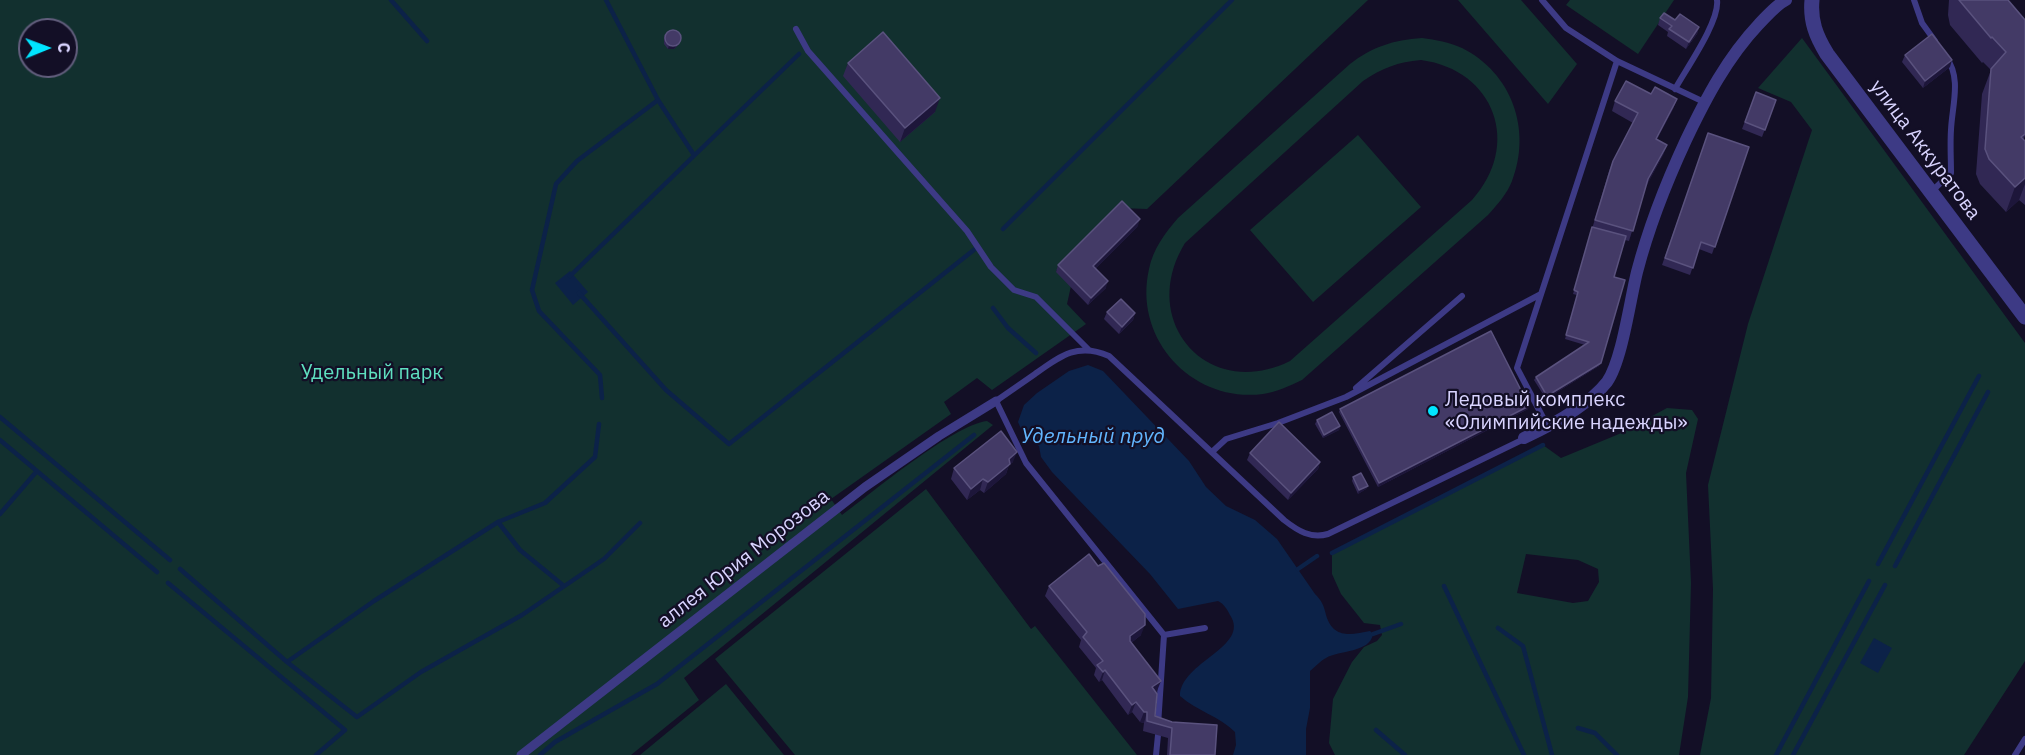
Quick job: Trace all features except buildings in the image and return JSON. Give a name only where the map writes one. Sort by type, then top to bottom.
[{"type":"street","points":[[1524,438],[1548,427],[1595,395],[1608,380],[1617,362],[1637,272],[1653,214],[1704,102],[1744,40],[1786,0]]},
{"type":"street","name":"улица Аккуратова","points":[[1812,0],[1813,27],[1827,54],[2025,317]]},
{"type":"street","name":"аллея Юрия Морозова","points":[[521,755],[865,487],[939,436],[996,401]]},
{"type":"lane","points":[[1542,0],[1566,28],[1617,61],[1704,102]]},
{"type":"lane","points":[[1675,89],[1714,21],[1718,8],[1717,0]]},
{"type":"lane","points":[[1914,0],[1922,23],[1953,65],[1955,83],[1951,130],[1951,173],[1930,192]]},
{"type":"lane","points":[[796,29],[808,51],[967,231],[991,267],[1014,290],[1036,297],[1089,350]]},
{"type":"lane","points":[[1548,427],[1517,368],[1617,61]]},
{"type":"lane","points":[[1213,451],[1226,439],[1278,423],[1349,395],[1542,294]]},
{"type":"lane","points":[[1349,395],[1462,296]]},
{"type":"lane","points":[[1156,755],[1164,635],[1026,463],[996,401],[1062,355],[1089,350],[1109,356],[1284,520],[1302,532],[1315,536],[1328,534],[1524,438]]},
{"type":"lane","points":[[1164,635],[1205,627]]},
{"type":"lane","points":[[2015,755],[2025,739]]},
{"type":"green space","name":"Удельный парк","points":[[0,0],[1368,0],[1147,209],[1120,208],[1056,271],[1071,286],[1067,304],[1086,324],[992,390],[977,378],[944,402],[951,414],[831,499],[842,515],[913,461],[954,434],[987,421],[993,425],[684,678],[699,700],[631,755],[0,755]]},
{"type":"green space","points":[[1458,0],[1521,0],[1577,64],[1548,104]]},
{"type":"green space","points":[[1570,0],[1674,0],[1638,54],[1566,5]]},
{"type":"green space","points":[[1802,38],[2025,343],[2025,661],[1964,755],[1700,755],[1711,698],[1713,589],[1708,485],[1748,324],[1812,130],[1791,102],[1758,88]]},
{"type":"green space","points":[[1411,39],[1437,40],[1462,48],[1494,72],[1505,88],[1518,123],[1520,142],[1518,162],[1505,195],[1488,215],[1302,380],[1268,393],[1237,394],[1213,388],[1192,377],[1173,361],[1159,342],[1150,319],[1146,295],[1149,269],[1160,242],[1178,218],[1350,64],[1375,49]],"holes":[[[1421,60],[1446,67],[1467,78],[1483,94],[1493,113],[1497,134],[1496,156],[1487,179],[1472,200],[1290,361],[1260,371],[1232,371],[1208,362],[1189,347],[1176,325],[1170,300],[1172,272],[1185,243],[1363,81],[1390,66],[1413,61]]]},
{"type":"green space","points":[[1358,135],[1421,207],[1313,302],[1250,230]]},
{"type":"green space","points":[[1667,408],[1692,410],[1698,419],[1686,473],[1691,583],[1688,697],[1679,755],[1335,755],[1329,743],[1333,699],[1352,662],[1364,647],[1377,641],[1382,635],[1380,625],[1364,623],[1341,594],[1332,574],[1332,553],[1543,445],[1561,458],[1619,434]],"holes":[[[1526,554],[1578,560],[1598,569],[1599,582],[1588,601],[1573,603],[1517,593]]]},
{"type":"green space","points":[[926,489],[1031,629],[1035,626],[1137,755],[795,755],[715,659]]},
{"type":"green space","points":[[726,684],[784,755],[640,755]]},
{"type":"water","points":[[570,271],[588,292],[573,305],[555,283]]},
{"type":"water","name":"Удельный пруд","points":[[1088,365],[1103,371],[1189,461],[1206,487],[1226,506],[1255,520],[1277,539],[1321,601],[1333,628],[1344,634],[1370,631],[1373,634],[1366,645],[1332,655],[1310,671],[1306,755],[1233,755],[1236,745],[1235,732],[1180,696],[1183,684],[1191,674],[1231,636],[1234,626],[1228,611],[1218,601],[1178,609],[1150,574],[1052,472],[1041,457],[1039,446],[1028,439],[1022,430],[1018,422],[1024,405],[1069,371]]},
{"type":"water","points":[[1874,638],[1892,648],[1878,673],[1860,663]]},
{"type":"waterway","points":[[391,0],[427,41]]},
{"type":"waterway","points":[[606,0],[658,100],[694,155]]},
{"type":"waterway","points":[[1003,229],[1232,0]]},
{"type":"waterway","points":[[570,276],[799,54]]},
{"type":"waterway","points":[[602,398],[600,375],[539,311],[532,290],[556,184],[577,161],[658,100]]},
{"type":"waterway","points":[[579,293],[666,390],[729,444],[975,249]]},
{"type":"waterway","points":[[993,308],[1008,328],[1036,353]]},
{"type":"waterway","points":[[1878,564],[1979,376]]},
{"type":"waterway","points":[[1895,566],[1988,392]]},
{"type":"waterway","points":[[0,417],[170,560]]},
{"type":"waterway","points":[[287,662],[374,601],[498,522],[545,503],[595,457],[599,424]]},
{"type":"waterway","points":[[540,755],[555,742],[657,684],[974,435]]},
{"type":"waterway","points":[[0,440],[157,572]]},
{"type":"waterway","points":[[1332,553],[1543,445]]},
{"type":"waterway","points":[[0,514],[37,471]]},
{"type":"waterway","points":[[498,522],[520,550],[564,586]]},
{"type":"waterway","points":[[180,569],[287,662],[357,717],[421,672],[522,615],[604,559],[640,523]]},
{"type":"waterway","points":[[1298,569],[1317,556]]},
{"type":"waterway","points":[[1776,755],[1869,581]]},
{"type":"waterway","points":[[168,583],[345,730],[316,755]]},
{"type":"waterway","points":[[1793,755],[1885,585]]},
{"type":"waterway","points":[[1444,586],[1524,755]]},
{"type":"waterway","points":[[1373,634],[1401,624]]},
{"type":"waterway","points":[[1498,628],[1523,646],[1552,755]]},
{"type":"waterway","points":[[1578,728],[1595,733],[1617,755]]},
{"type":"waterway","points":[[1376,730],[1405,755]]},
{"type":"place","name":"Ледовый комплекс «Олимпийские надежды»","points":[[1433,411]]}]
